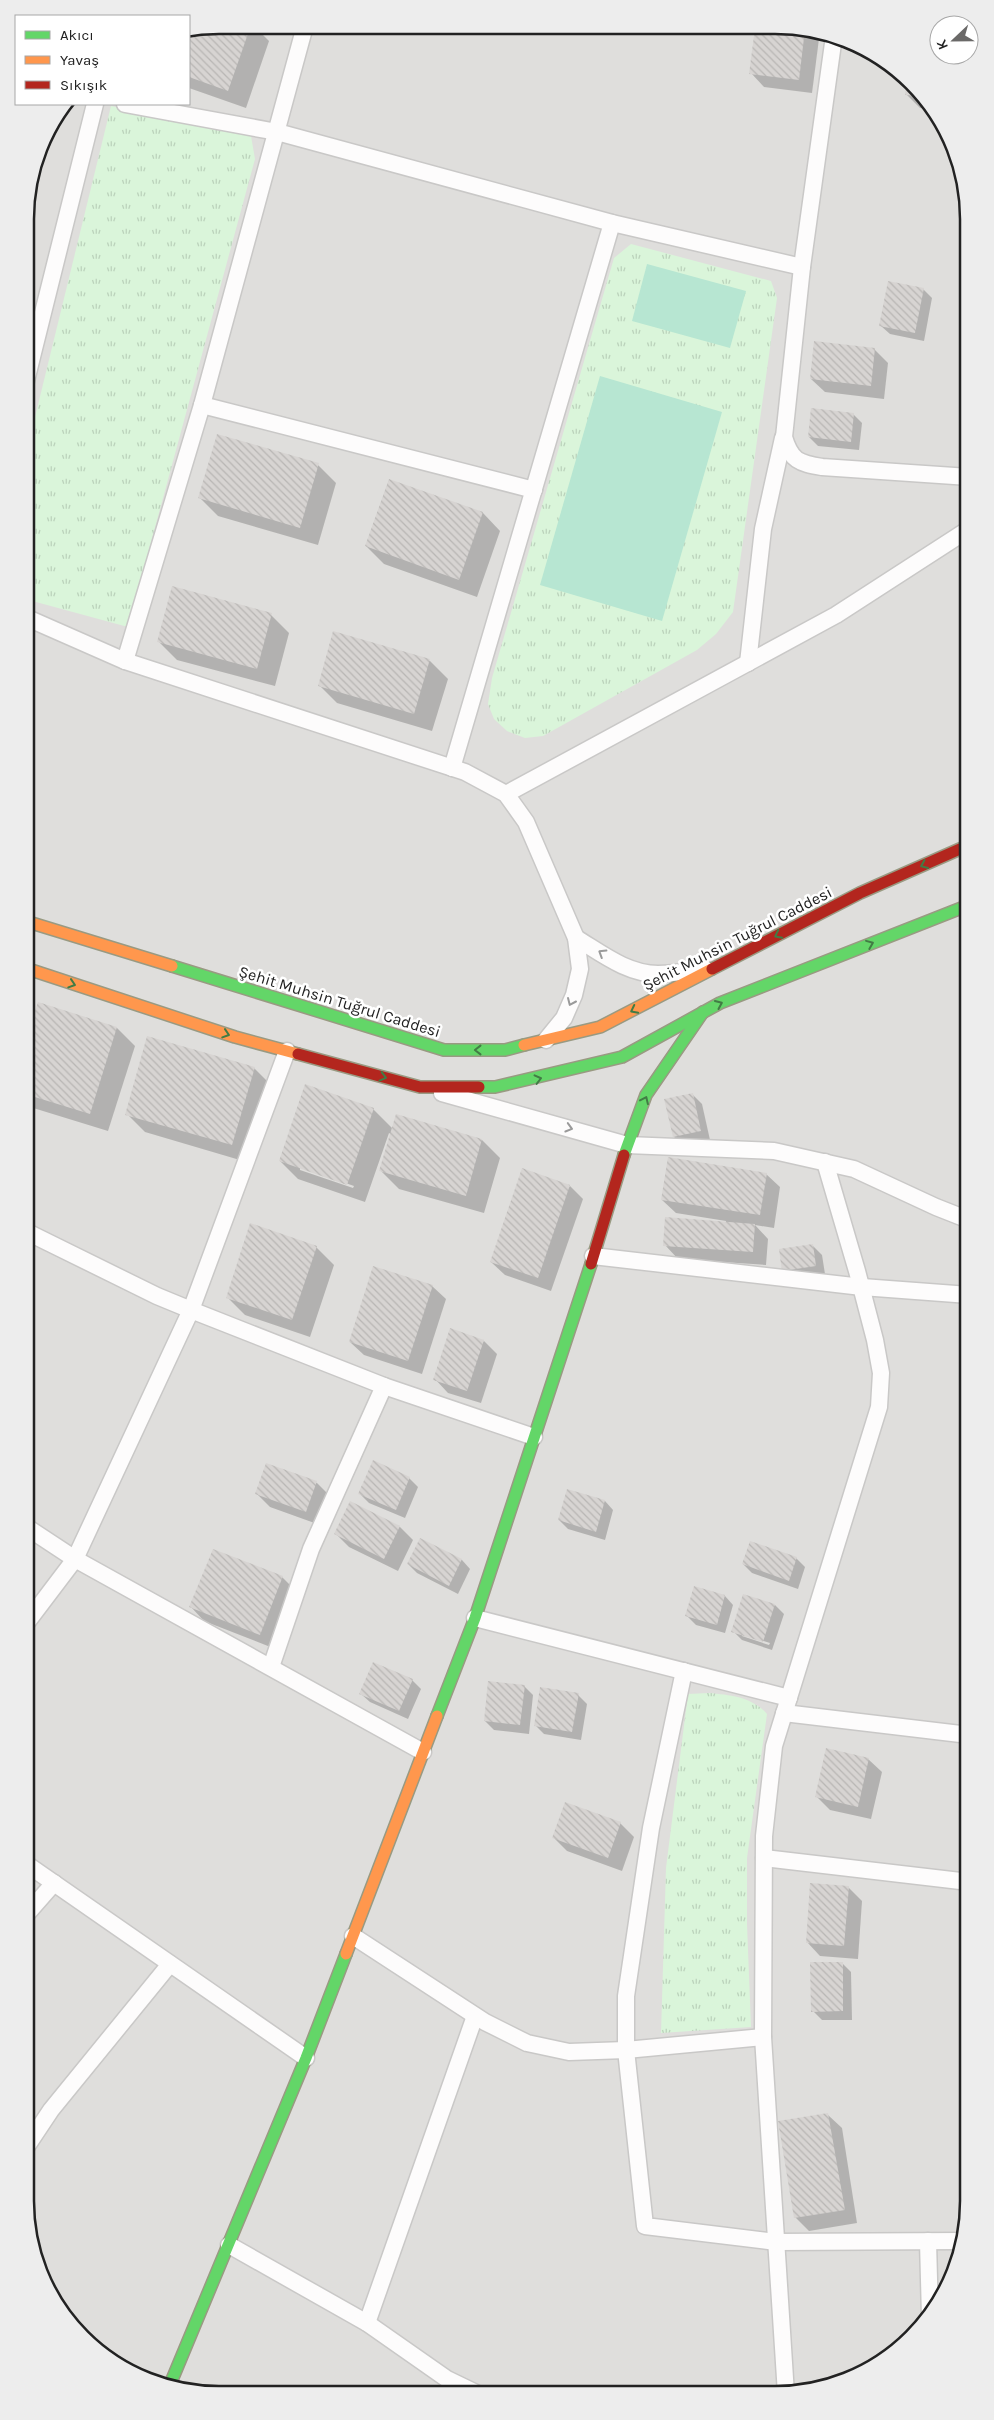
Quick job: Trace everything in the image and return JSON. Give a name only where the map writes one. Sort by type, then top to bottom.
[{"type":"main road","name":"Şehit Muhsin Tuğrul Caddesi","points":[[34,924],[444,1050],[505,1050],[600,1027],[860,893],[960,849]]},
{"type":"main road","points":[[34,971],[235,1037],[420,1087],[495,1087],[527,1082],[622,1057],[703,1012],[960,909]]},
{"type":"main road","points":[[172,2380],[306,2058],[474,1618],[593,1256],[627,1145],[646,1095],[703,1012]]},
{"type":"street","points":[[124,660],[202,405],[303,34]]},
{"type":"street","points":[[748,663],[763,529],[784,437],[802,267],[833,43]]},
{"type":"street","points":[[34,338],[94,105]]},
{"type":"street","points":[[130,105],[277,132],[612,224],[802,267]]},
{"type":"street","points":[[452,768],[612,224]]},
{"type":"street","points":[[202,405],[534,490]]},
{"type":"street","points":[[784,437],[788,451],[800,464],[960,476]]},
{"type":"street","points":[[506,794],[836,615],[960,535]]},
{"type":"street","points":[[34,621],[124,660],[465,772],[506,794],[526,822],[576,938],[580,969],[574,996],[564,1018],[546,1040]]},
{"type":"street","points":[[576,938],[618,964],[636,971],[657,974],[715,968]]},
{"type":"street","points":[[34,1613],[75,1559],[191,1310],[287,1051]]},
{"type":"street","points":[[420,1087],[627,1145],[774,1151],[854,1168],[960,1216]]},
{"type":"street","points":[[785,2386],[763,2037],[764,1836],[774,1746],[879,1406],[881,1372],[862,1287],[825,1162]]},
{"type":"street","points":[[34,1235],[157,1296],[191,1310],[384,1386],[534,1437]]},
{"type":"street","points":[[593,1256],[862,1287],[960,1294]]},
{"type":"street","points":[[271,1667],[312,1549],[384,1386]]},
{"type":"street","points":[[34,1532],[75,1559],[423,1752]]},
{"type":"street","points":[[474,1618],[684,1672],[786,1706],[960,1734]]},
{"type":"street","points":[[684,1672],[650,1837],[626,1996],[626,2050],[645,2226],[776,2242],[956,2241]]},
{"type":"street","points":[[764,1858],[960,1881]]},
{"type":"street","points":[[34,1869],[306,2058]]},
{"type":"street","points":[[34,1906],[54,1883]]},
{"type":"street","points":[[353,1936],[475,2016],[527,2043],[569,2052],[626,2050],[763,2037]]},
{"type":"street","points":[[34,2136],[51,2110],[170,1964]]},
{"type":"street","points":[[367,2323],[475,2016]]},
{"type":"street","points":[[928,2241],[930,2303]]},
{"type":"street","points":[[229,2245],[367,2323],[447,2379],[462,2386]]},
{"type":"shaded area","points":[[787,34],[811,37],[857,53],[888,72],[906,88],[922,106],[935,126],[946,148],[954,171],[960,207],[960,2213],[957,2237],[946,2272],[922,2314],[906,2332],[878,2355],[846,2372],[823,2380],[787,2386],[207,2386],[183,2383],[137,2367],[106,2348],[88,2332],[72,2314],[59,2294],[48,2272],[40,2249],[34,2213],[34,207],[37,183],[48,148],[59,126],[73,105],[190,105],[190,36]]},
{"type":"green space","points":[[111,106],[251,136],[255,159],[128,627],[34,601],[34,421]]},
{"type":"green space","points":[[631,244],[771,281],[777,298],[733,612],[716,634],[697,650],[543,736],[525,738],[507,731],[494,719],[488,704],[492,678],[614,258]]},
{"type":"green space","points":[[647,264],[746,291],[730,348],[632,321]]},
{"type":"green space","points":[[600,376],[722,412],[662,621],[540,585]]},
{"type":"green space","points":[[709,1693],[748,1700],[767,1714],[747,1858],[747,1924],[751,2027],[661,2033],[666,1868],[688,1694]]},
{"type":"building","points":[[248,34],[228,91],[190,77],[190,36]]},
{"type":"building","points":[[754,34],[804,36],[799,80],[749,74]]},
{"type":"building","points":[[906,88],[913,95],[905,95]]},
{"type":"building","points":[[888,281],[924,288],[915,333],[879,326]]},
{"type":"building","points":[[814,341],[875,348],[871,386],[810,379]]},
{"type":"building","points":[[811,408],[854,413],[851,442],[808,437]]},
{"type":"building","points":[[217,434],[319,463],[300,528],[198,498]]},
{"type":"building","points":[[389,479],[483,512],[459,580],[365,546]]},
{"type":"building","points":[[172,586],[272,613],[257,669],[157,642]]},
{"type":"building","points":[[333,631],[430,659],[414,714],[318,686]]},
{"type":"building","points":[[38,1002],[117,1027],[90,1114],[34,1097],[34,1015]]},
{"type":"building","points":[[147,1036],[255,1067],[232,1145],[125,1115]]},
{"type":"building","points":[[305,1084],[374,1108],[347,1185],[279,1161]]},
{"type":"building","points":[[693,1093],[701,1131],[673,1137],[664,1099]]},
{"type":"building","points":[[396,1114],[482,1139],[466,1196],[379,1171]]},
{"type":"building","points":[[668,1157],[767,1173],[760,1215],[661,1200]]},
{"type":"building","points":[[522,1168],[570,1185],[538,1278],[490,1262]]},
{"type":"building","points":[[665,1217],[755,1224],[753,1252],[663,1246]]},
{"type":"building","points":[[250,1223],[317,1246],[292,1320],[226,1298]]},
{"type":"building","points":[[813,1244],[816,1266],[782,1271],[779,1249]]},
{"type":"building","points":[[373,1266],[433,1285],[408,1361],[349,1342]]},
{"type":"building","points":[[450,1328],[484,1340],[467,1391],[433,1380]]},
{"type":"building","points":[[373,1460],[410,1477],[396,1510],[358,1494]]},
{"type":"building","points":[[266,1463],[317,1481],[306,1512],[255,1494]]},
{"type":"building","points":[[567,1489],[605,1500],[596,1532],[558,1520]]},
{"type":"building","points":[[350,1501],[400,1526],[384,1559],[334,1534]]},
{"type":"building","points":[[420,1538],[462,1559],[449,1586],[407,1564]]},
{"type":"building","points":[[750,1541],[797,1557],[789,1581],[742,1564]]},
{"type":"building","points":[[213,1549],[283,1576],[260,1635],[189,1607]]},
{"type":"building","points":[[694,1586],[725,1595],[717,1625],[685,1616]]},
{"type":"building","points":[[743,1594],[775,1604],[763,1642],[731,1632]]},
{"type":"building","points":[[373,1662],[413,1679],[399,1711],[359,1694]]},
{"type":"building","points":[[488,1681],[525,1685],[520,1725],[484,1721]]},
{"type":"building","points":[[540,1687],[579,1693],[572,1732],[534,1726]]},
{"type":"building","points":[[826,1748],[869,1758],[858,1807],[815,1797]]},
{"type":"building","points":[[565,1802],[621,1822],[608,1858],[552,1838]]},
{"type":"building","points":[[810,1883],[849,1886],[844,1946],[806,1943]]},
{"type":"building","points":[[810,1962],[843,1962],[843,2011],[811,2012]]},
{"type":"building","points":[[828,2113],[845,2210],[794,2218],[778,2121]]},
{"type":"traffic: fast","points":[[479,1087],[495,1087],[622,1057],[720,1003],[960,909]]},
{"type":"traffic: fast","points":[[172,966],[444,1050],[505,1050],[524,1045]]},
{"type":"traffic: fast","points":[[624,1155],[646,1095],[703,1012]]},
{"type":"traffic: fast","points":[[437,1716],[475,1618],[591,1264]]},
{"type":"traffic: fast","points":[[172,2380],[306,2058],[346,1954]]},
{"type":"traffic: slow","points":[[34,924],[172,966]]},
{"type":"traffic: slow","points":[[524,1045],[600,1027],[712,969]]},
{"type":"traffic: slow","points":[[34,971],[235,1037],[298,1054]]},
{"type":"traffic: slow","points":[[346,1954],[437,1716]]},
{"type":"traffic: jam","points":[[712,969],[860,893],[960,849]]},
{"type":"traffic: jam","points":[[298,1054],[420,1087],[479,1087]]},
{"type":"traffic: jam","points":[[591,1264],[624,1155]]}]
